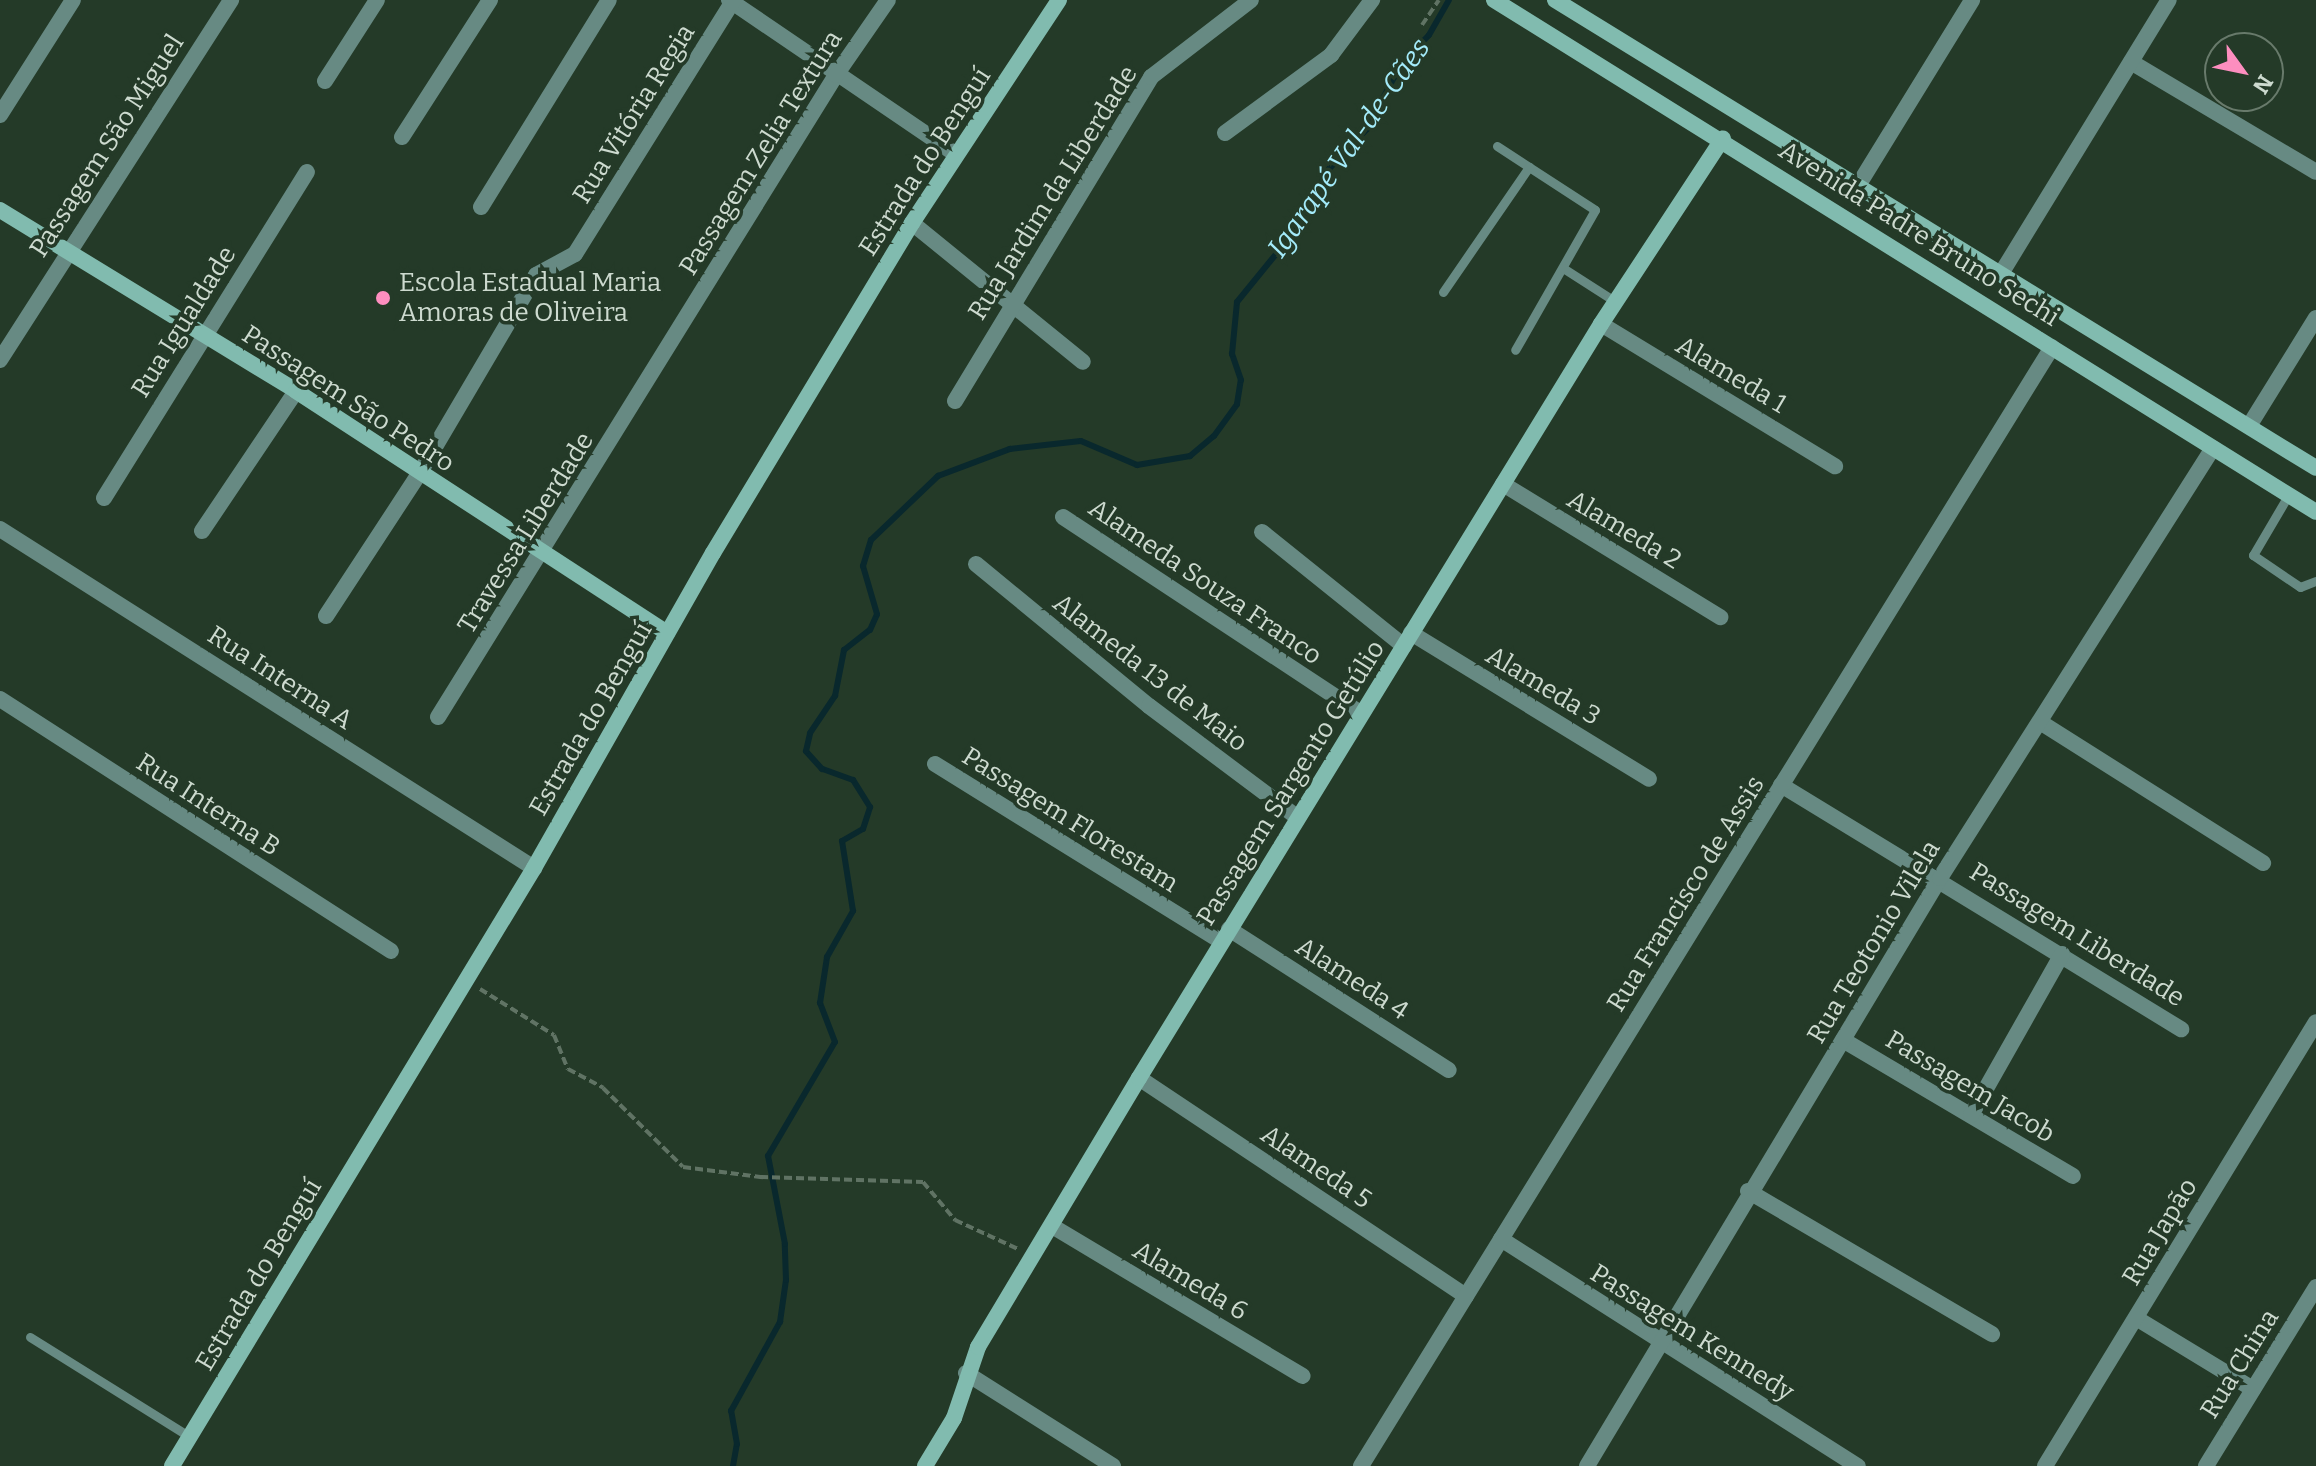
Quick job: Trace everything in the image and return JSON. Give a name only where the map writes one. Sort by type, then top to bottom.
[{"type":"street","points":[[0,115],[73,0]]},
{"type":"street","name":"Passagem São Miguel","points":[[0,360],[231,0]]},
{"type":"street","points":[[325,81],[377,0]]},
{"type":"street","points":[[402,137],[490,0]]},
{"type":"street","points":[[481,207],[609,0]]},
{"type":"street","name":"Passagem Zelia Textura","points":[[652,373],[836,75],[888,0]]},
{"type":"street","name":"Estrada do Benguí","points":[[172,1466],[534,868],[667,633],[912,223],[1059,0]]},
{"type":"street","name":"Rua Jardim da Liberdade","points":[[955,401],[1011,299],[1151,77],[1251,0]]},
{"type":"street","points":[[1225,133],[1331,55],[1372,0]]},
{"type":"street","name":"Avenida Padre Bruno Sechi","points":[[1494,0],[1723,138],[2316,512]]},
{"type":"street","name":"Avenida Padre Bruno Sechi","points":[[1555,0],[1859,184],[2316,468]]},
{"type":"street","points":[[1859,184],[1972,0]]},
{"type":"street","points":[[2002,272],[2169,0]]},
{"type":"street","points":[[732,1],[836,75],[956,154]]},
{"type":"street","name":"Rua Vitória Regia","points":[[419,474],[536,275],[575,254],[732,1]]},
{"type":"street","points":[[2131,62],[2316,172]]},
{"type":"street","name":"Passagem Sargento Getúlio","points":[[925,1466],[954,1418],[966,1373],[1139,1078],[1601,324],[1723,138]]},
{"type":"street","name":"Rua Igualdade","points":[[104,498],[307,172]]},
{"type":"street","name":"Passagem São Pedro","points":[[0,210],[296,391],[542,556],[667,633]]},
{"type":"street","points":[[912,223],[1011,299],[1083,362]]},
{"type":"street","points":[[2249,426],[2316,318]]},
{"type":"street","name":"Alameda 1","points":[[1601,324],[1835,466]]},
{"type":"street","name":"Rua Francisco de Assis","points":[[1361,1466],[2052,347]]},
{"type":"street","name":"Travessa Liberdade","points":[[438,717],[542,556],[652,373]]},
{"type":"street","points":[[202,531],[296,391]]},
{"type":"street","name":"Rua Teotonio Vilela","points":[[1587,1466],[1748,1191],[1940,878],[2213,448]]},
{"type":"street","points":[[326,616],[419,474]]},
{"type":"street","name":"Alameda 2","points":[[1503,484],[1720,617]]},
{"type":"street","name":"Alameda Souza Franco","points":[[1063,517],[1360,713]]},
{"type":"street","name":"Rua Interna A","points":[[0,529],[534,868]]},
{"type":"street","name":"Alameda 3","points":[[1262,532],[1408,640],[1649,779]]},
{"type":"street","name":"Alameda 13 de Maio","points":[[976,564],[1149,706],[1297,817]]},
{"type":"street","name":"Rua Interna B","points":[[0,699],[391,951]]},
{"type":"street","points":[[2040,722],[2263,863]]},
{"type":"street","name":"Passagem Florestam","points":[[935,764],[1225,935]]},
{"type":"street","name":"Passagem Liberdade","points":[[1781,785],[1940,878],[2181,1029]]},
{"type":"street","name":"Alameda 4","points":[[1225,935],[1449,1070]]},
{"type":"street","points":[[1971,1115],[2062,954]]},
{"type":"street","name":"Rua Japão","points":[[2045,1466],[2316,1022]]},
{"type":"street","name":"Passagem Jacob","points":[[1843,1040],[2073,1176]]},
{"type":"street","name":"Alameda 5","points":[[1139,1078],[1466,1296]]},
{"type":"street","points":[[1748,1191],[1992,1334]]},
{"type":"street","name":"Alameda 6","points":[[1052,1226],[1303,1376]]},
{"type":"street","name":"Passagem Kennedy","points":[[1501,1239],[1858,1466]]},
{"type":"street","name":"Rua China","points":[[2206,1466],[2316,1287]]},
{"type":"street","points":[[2136,1318],[2253,1389]]},
{"type":"street","points":[[966,1373],[1104,1463]]},
{"type":"lane","points":[[1497,146],[1595,210],[1515,350]]},
{"type":"lane","points":[[1443,292],[1529,167]]},
{"type":"lane","points":[[1563,268],[1616,302]]},
{"type":"lane","points":[[2289,494],[2253,555],[2300,587],[2316,581]]},
{"type":"lane","points":[[30,1337],[190,1437]]},
{"type":"path","points":[[1422,25],[1439,0]]},
{"type":"path","points":[[465,979],[554,1035],[568,1069],[603,1088],[683,1167],[760,1177],[923,1182],[955,1220],[1034,1257]]},
{"type":"waterway","name":"Igarapé Val-de-Cães","points":[[733,1466],[737,1444],[731,1411],[780,1322],[786,1280],[785,1244],[768,1156],[835,1042],[820,1003],[827,957],[853,911],[842,841],[863,829],[870,807],[853,780],[822,769],[806,751],[810,733],[835,696],[844,650],[870,630],[877,614],[863,566],[871,540],[938,476],[1010,449],[1081,441],[1137,465],[1190,456],[1214,436],[1237,404],[1241,380],[1232,354],[1237,302],[1295,231],[1329,169],[1367,129],[1401,64],[1429,35],[1449,0]]},
{"type":"place","name":"Escola Estadual Maria Amoras de Oliveira","points":[[383,298]]}]
